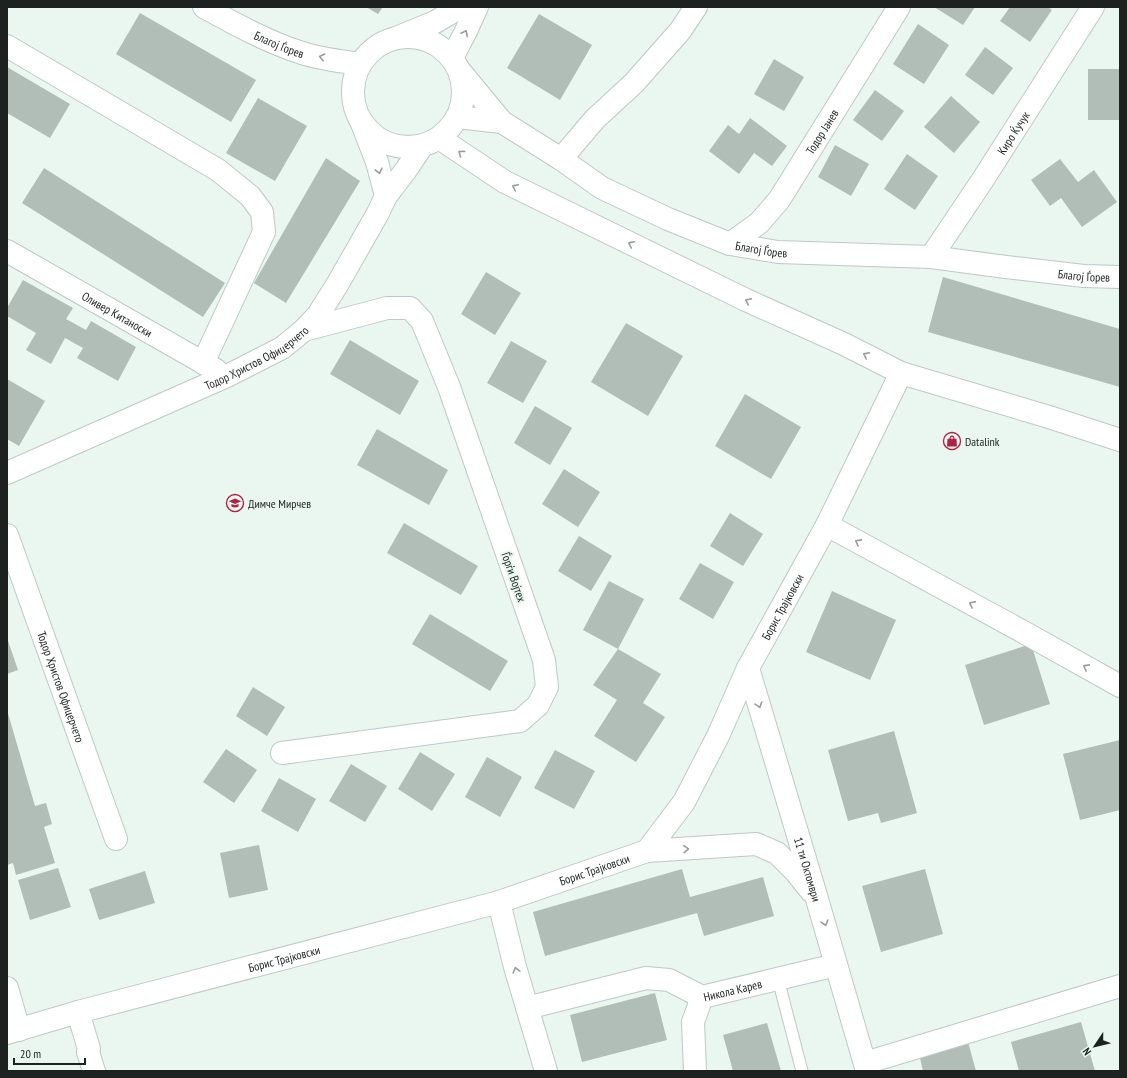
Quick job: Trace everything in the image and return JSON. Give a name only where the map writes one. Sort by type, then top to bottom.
[{"type":"street","name":"Благој Ѓорев","points":[[204,7],[252,33],[300,52],[327,59],[360,64]]},
{"type":"street","points":[[386,196],[377,162],[354,105],[353,87],[355,74],[366,55],[380,44],[436,22],[461,7]]},
{"type":"street","points":[[455,64],[466,31],[477,7]]},
{"type":"street","points":[[561,159],[595,119],[634,83],[680,31],[696,7]]},
{"type":"street","name":"Тодор Јанев","points":[[730,244],[759,223],[779,200],[900,7]]},
{"type":"street","name":"Киро Ќучук","points":[[931,257],[982,181],[1093,7]]},
{"type":"street","points":[[361,121],[372,134],[387,144],[405,148],[431,142],[453,125],[457,117],[462,103],[463,89],[455,64],[444,50],[433,43],[415,37],[396,38]]},
{"type":"street","points":[[7,46],[218,170],[250,196],[262,212],[264,232],[203,362]]},
{"type":"street","name":"Благој Ѓорев","points":[[455,64],[502,122],[561,159],[602,188],[668,220],[730,244],[778,252],[931,257],[1084,276],[1120,277]]},
{"type":"street","points":[[457,117],[502,122]]},
{"type":"street","points":[[431,142],[483,168],[505,182],[625,241],[746,300],[844,344],[901,373],[1120,440]]},
{"type":"street","name":"Тодор Христов Офицерчето","points":[[7,473],[227,376],[282,348],[304,330],[318,315],[337,286],[386,196],[406,170],[431,142]]},
{"type":"street","name":"Оливер Китаноски","points":[[7,251],[227,376]]},
{"type":"street","name":"Ѓорѓи Војтех","points":[[282,753],[520,721],[538,705],[547,687],[544,660],[449,387],[422,321],[410,308],[387,308],[304,330]]},
{"type":"street","name":"Борис Трајковски","points":[[13,1031],[78,1012],[500,902],[647,852],[684,802],[718,736],[748,668],[827,525],[901,373]]},
{"type":"street","points":[[827,525],[1120,686]]},
{"type":"street","name":"Тодор Христов Офицерчето","points":[[7,535],[116,839]]},
{"type":"street","name":"11 ти Октомври","points":[[748,668],[818,899],[866,1067]]},
{"type":"street","points":[[647,852],[756,844],[777,854],[795,871],[818,899]]},
{"type":"street","points":[[500,902],[515,967],[546,1071]]},
{"type":"street","name":"Никола Карев","points":[[694,1071],[693,1022],[702,997],[836,965]]},
{"type":"street","points":[[527,1008],[646,978],[669,980],[702,997]]},
{"type":"street","points":[[866,1067],[1120,986]]},
{"type":"street","points":[[7,988],[13,1031]]},
{"type":"street","points":[[78,1012],[94,1071]]},
{"type":"lane","points":[[778,979],[802,1071]]},
{"type":"building","points":[[366,7],[383,7],[378,14]]},
{"type":"building","points":[[934,7],[975,7],[963,25]]},
{"type":"building","points":[[1010,7],[1048,7],[1052,10],[1030,42],[1000,21]]},
{"type":"building","points":[[140,13],[256,80],[231,122],[116,54]]},
{"type":"building","points":[[539,14],[592,45],[560,100],[507,68]]},
{"type":"building","points":[[918,24],[949,45],[924,84],[893,64]]},
{"type":"building","points":[[985,47],[1013,68],[993,95],[965,75]]},
{"type":"building","points":[[774,59],[804,77],[784,111],[754,94]]},
{"type":"building","points":[[7,67],[70,104],[50,138],[7,113]]},
{"type":"building","points":[[1088,69],[1120,69],[1120,120],[1088,120]]},
{"type":"building","points":[[875,90],[904,111],[882,141],[853,120]]},
{"type":"building","points":[[951,96],[980,122],[954,153],[924,127]]},
{"type":"building","points":[[258,98],[307,126],[275,181],[226,153]]},
{"type":"building","points":[[750,118],[787,146],[772,166],[754,153],[739,174],[709,151],[728,125],[739,134]]},
{"type":"building","points":[[835,145],[869,164],[851,196],[818,177]]},
{"type":"building","points":[[907,154],[938,176],[915,210],[884,189]]},
{"type":"building","points":[[326,158],[360,181],[286,303],[254,283]]},
{"type":"building","points":[[1060,159],[1078,182],[1094,170],[1117,202],[1082,227],[1061,198],[1050,206],[1031,180]]},
{"type":"building","points":[[44,168],[225,283],[203,317],[22,203]]},
{"type":"building","points":[[486,272],[521,293],[495,335],[461,314]]},
{"type":"building","points":[[943,277],[1120,329],[1120,387],[928,332]]},
{"type":"building","points":[[23,280],[73,308],[66,319],[86,330],[91,321],[136,347],[118,381],[77,358],[83,348],[65,338],[51,364],[26,350],[36,333],[7,316],[7,308]]},
{"type":"building","points":[[626,323],[683,356],[648,416],[591,382]]},
{"type":"building","points":[[350,340],[419,381],[400,415],[330,374]]},
{"type":"building","points":[[511,341],[547,361],[523,403],[487,383]]},
{"type":"building","points":[[7,379],[45,401],[19,446],[7,439]]},
{"type":"building","points":[[745,394],[801,427],[771,479],[715,446]]},
{"type":"building","points":[[535,406],[572,428],[550,465],[514,443]]},
{"type":"building","points":[[377,429],[448,470],[429,505],[357,465]]},
{"type":"building","points":[[564,469],[600,492],[578,527],[542,504]]},
{"type":"building","points":[[730,513],[763,534],[743,566],[710,546]]},
{"type":"building","points":[[404,523],[478,566],[461,595],[387,553]]},
{"type":"building","points":[[579,536],[612,556],[591,591],[558,571]]},
{"type":"building","points":[[700,563],[734,582],[713,619],[679,599]]},
{"type":"building","points":[[609,581],[644,599],[618,649],[583,630]]},
{"type":"building","points":[[832,591],[896,620],[870,680],[806,652]]},
{"type":"building","points":[[430,614],[508,661],[490,691],[412,644]]},
{"type":"building","points":[[7,638],[18,670],[7,674]]},
{"type":"building","points":[[1031,644],[1050,704],[984,725],[965,665]]},
{"type":"building","points":[[618,649],[661,674],[643,703],[665,717],[636,762],[594,736],[617,700],[593,685]]},
{"type":"building","points":[[253,687],[285,707],[267,736],[236,716]]},
{"type":"building","points":[[7,710],[35,806],[46,803],[52,824],[44,827],[55,863],[16,875],[13,863],[7,865]]},
{"type":"building","points":[[894,731],[917,813],[881,823],[878,813],[848,821],[828,750]]},
{"type":"building","points":[[1120,740],[1120,810],[1080,820],[1063,754]]},
{"type":"building","points":[[226,749],[257,770],[234,803],[203,782]]},
{"type":"building","points":[[555,750],[595,771],[574,809],[534,788]]},
{"type":"building","points":[[420,752],[455,774],[432,811],[398,789]]},
{"type":"building","points":[[487,757],[522,777],[500,817],[465,797]]},
{"type":"building","points":[[351,764],[387,786],[365,822],[329,801]]},
{"type":"building","points":[[279,778],[316,799],[298,832],[261,811]]},
{"type":"building","points":[[259,845],[268,890],[229,898],[220,853]]},
{"type":"building","points":[[58,868],[71,907],[30,920],[18,880]]},
{"type":"building","points":[[682,869],[690,897],[763,877],[774,916],[704,936],[697,913],[545,956],[533,912]]},
{"type":"building","points":[[925,869],[943,934],[881,952],[862,886]]},
{"type":"building","points":[[145,871],[155,903],[99,920],[89,889]]},
{"type":"building","points":[[655,993],[667,1040],[582,1062],[570,1015]]},
{"type":"building","points":[[1081,1022],[1095,1071],[1019,1071],[1011,1042]]},
{"type":"building","points":[[767,1023],[781,1071],[733,1071],[723,1035]]},
{"type":"building","points":[[968,1042],[976,1071],[923,1071],[919,1054]]},
{"type":"place","name":"Datalink","points":[[952,441]]},
{"type":"place","name":"Димче Мирчев","points":[[235,503]]}]
